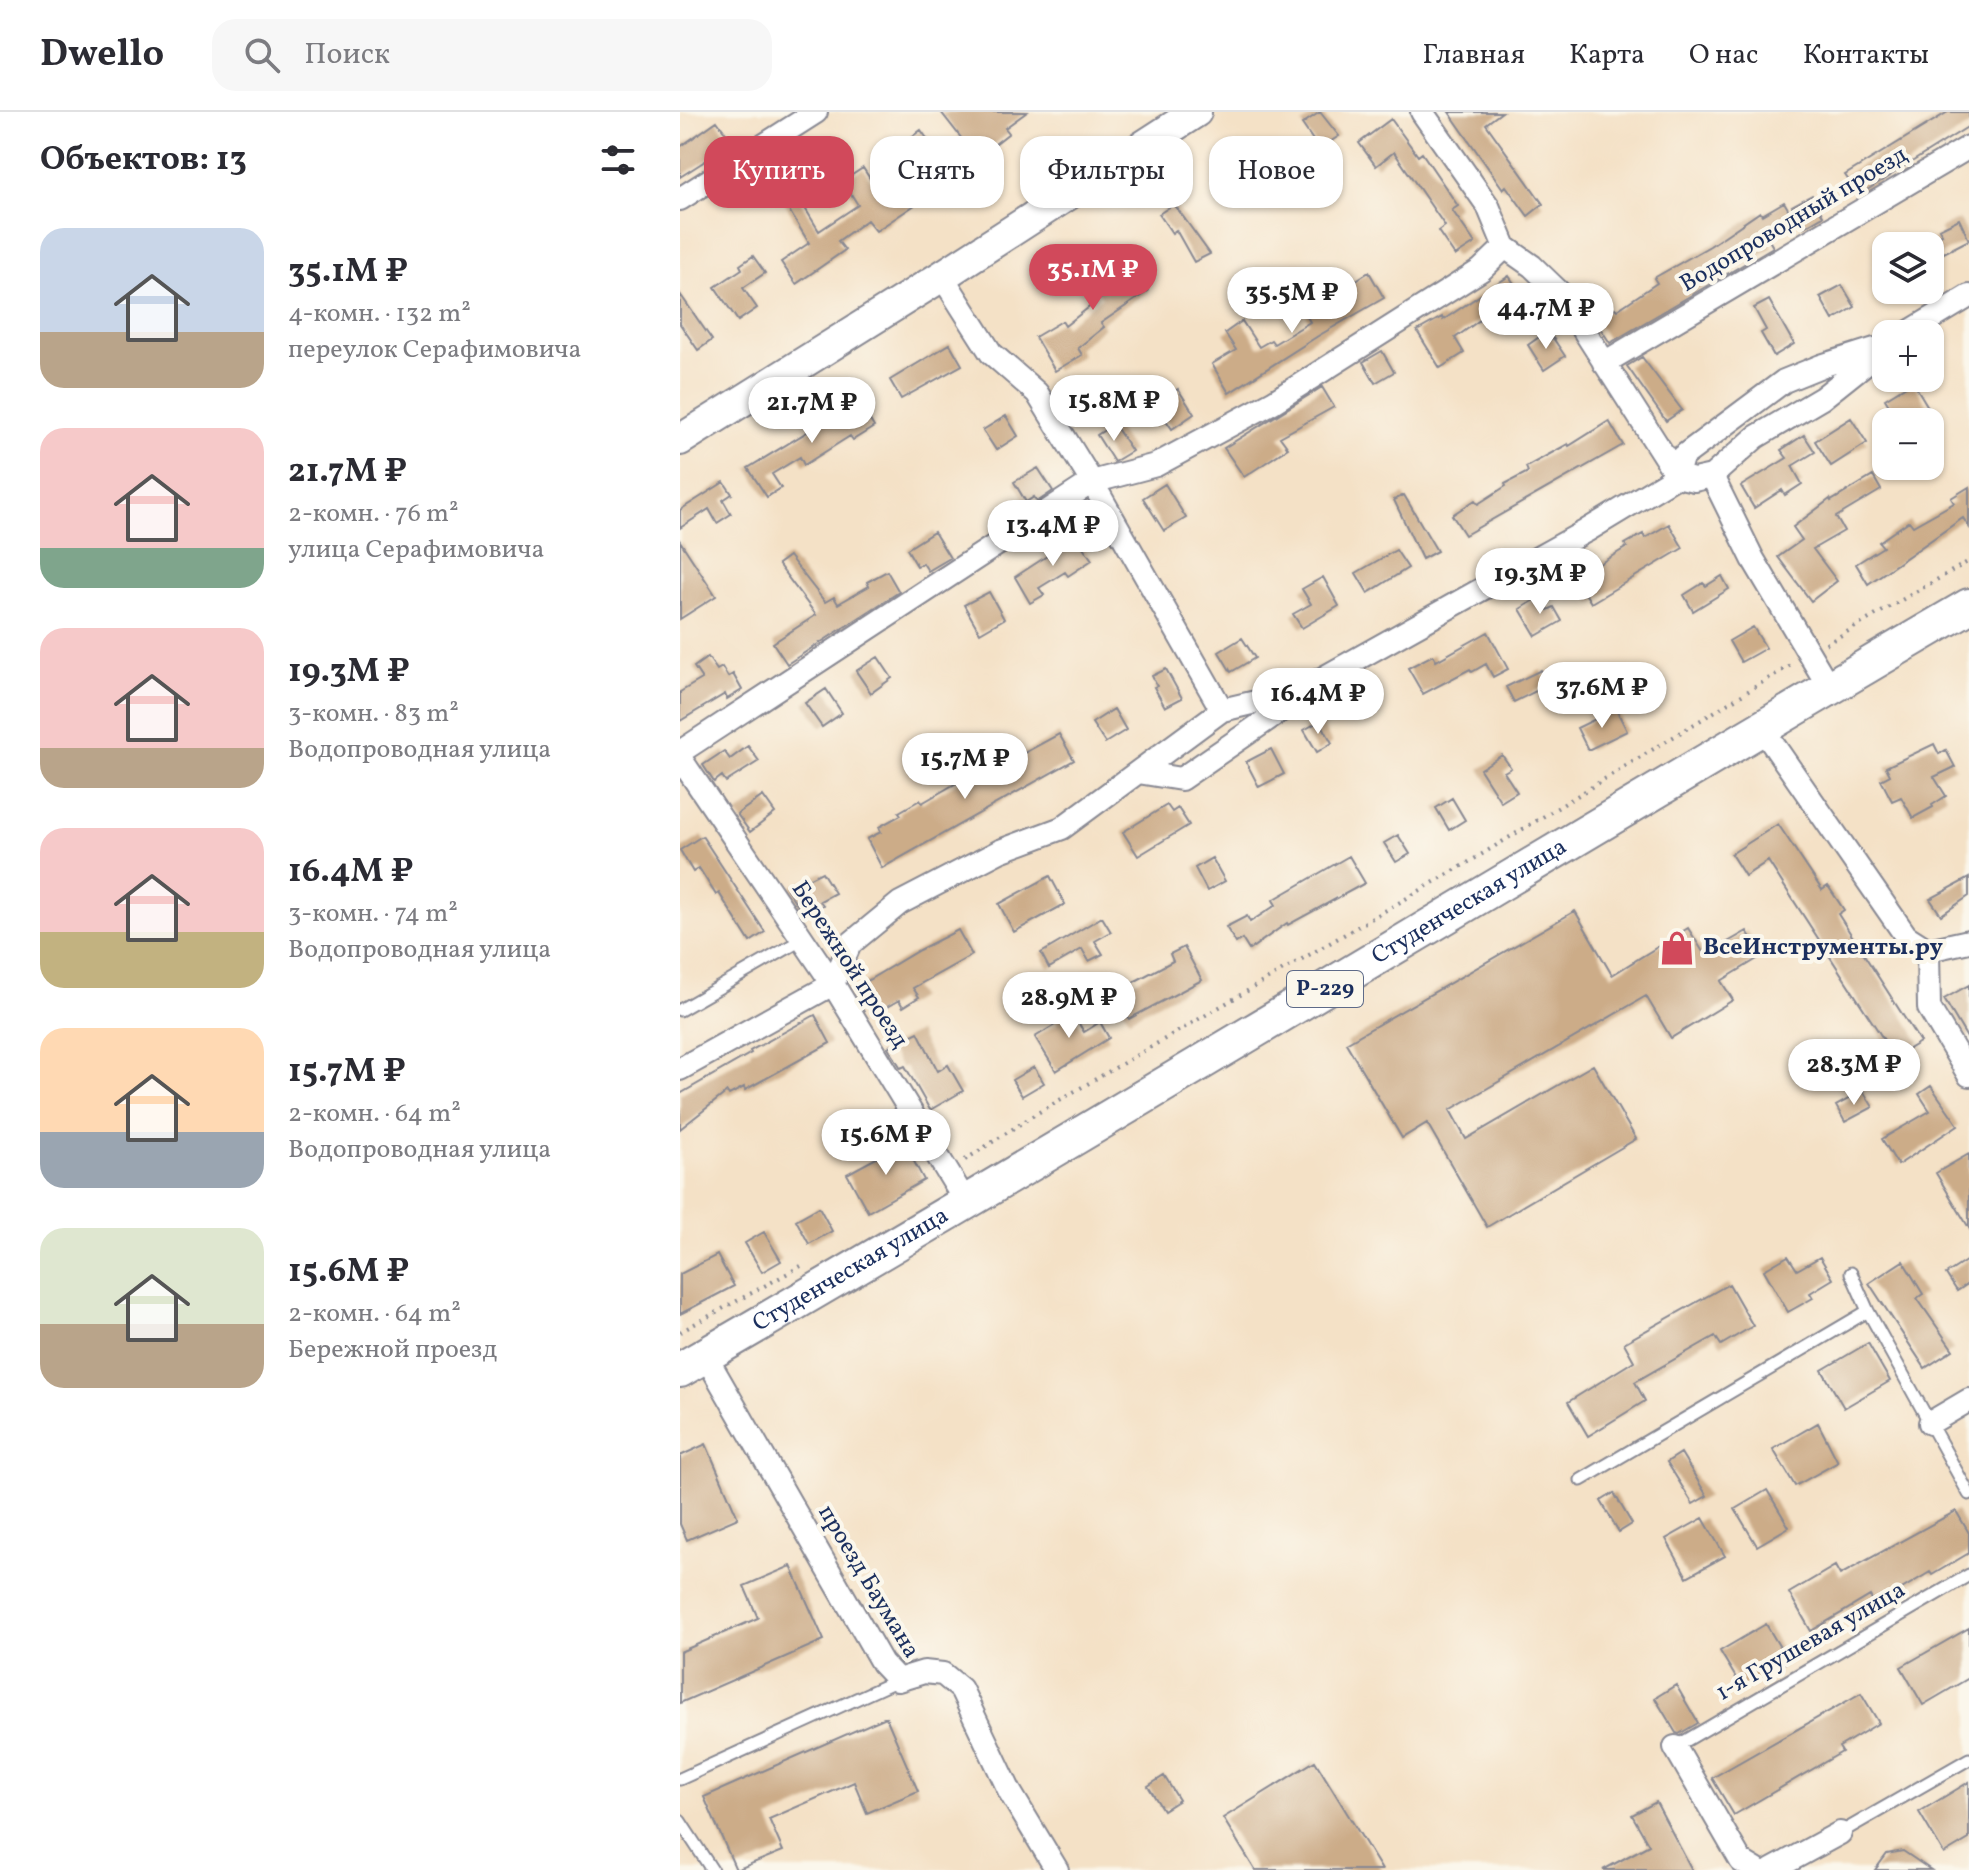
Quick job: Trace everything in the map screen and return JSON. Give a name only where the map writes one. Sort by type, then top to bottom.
[{"type":"main road","name":"Студенческая улица","points":[[693,1363],[967,1204],[1761,727],[1969,606]]},
{"type":"street","points":[[680,199],[816,112]]},
{"type":"street","points":[[680,440],[1196,112]]},
{"type":"street","points":[[1422,112],[1488,206],[1505,247],[1532,266],[1560,293],[1677,476],[1694,480],[1712,476],[1756,437],[1822,398],[1872,357]]},
{"type":"street","name":"Водопроводный проезд","points":[[1604,363],[1969,147]]},
{"type":"street","points":[[680,755],[1092,482],[1156,465],[1273,402],[1481,270],[1505,247]]},
{"type":"street","points":[[942,276],[991,353],[1037,393],[1092,482],[1222,710]]},
{"type":"street","points":[[1929,320],[1969,296]]},
{"type":"street","points":[[680,1069],[833,984],[850,944],[900,903],[1000,851],[1062,828],[1222,710],[1298,692],[1586,531],[1677,476],[1682,457],[1784,381],[1872,350]]},
{"type":"street","points":[[1712,476],[1753,559],[1829,687]]},
{"type":"street","points":[[1138,772],[1181,779],[1290,704],[1298,692]]},
{"type":"street","points":[[1761,727],[1906,936],[1928,950],[1969,941]]},
{"type":"street","name":"Бережной проезд","points":[[680,755],[833,984],[967,1204]]},
{"type":"street","points":[[1928,950],[1929,1008],[1969,1075]]},
{"type":"street","name":"проезд Баумана","points":[[693,1363],[882,1663],[898,1680],[924,1672],[943,1674],[961,1689],[1010,1792],[1057,1870]]},
{"type":"street","points":[[1930,1423],[1969,1400]]},
{"type":"street","points":[[1675,1747],[1741,1861],[1756,1870]]},
{"type":"street","points":[[1772,1870],[1840,1833]]},
{"type":"lane","points":[[680,1010],[803,939]]},
{"type":"lane","points":[[1851,1273],[1868,1311],[1969,1494]]},
{"type":"lane","points":[[1581,1480],[1868,1311]]},
{"type":"lane","name":"1-я Грушевая улица","points":[[1675,1747],[1969,1575]]},
{"type":"lane","points":[[680,1779],[898,1680]]},
{"type":"lane","points":[[1840,1833],[1969,1759]]},
{"type":"lane","points":[[680,1821],[712,1870]]},
{"type":"path","points":[[947,1171],[1034,1115],[1474,859],[1809,654],[1969,561]]},
{"type":"path","points":[[680,1332],[806,1263]]},
{"type":"building","points":[[941,112],[1027,112],[1005,128],[1009,133],[1004,137],[960,136]]},
{"type":"building","points":[[1320,112],[1339,136],[1310,136],[1302,124]]},
{"type":"building","points":[[1449,112],[1502,112],[1486,124],[1543,204],[1528,216],[1506,186],[1503,189]]},
{"type":"building","points":[[1948,112],[1969,112],[1969,126],[1859,195],[1845,175]]},
{"type":"building","points":[[1391,119],[1418,156],[1422,153],[1458,206],[1452,210],[1475,243],[1455,256],[1438,231],[1445,226],[1394,152],[1376,166],[1359,143]]},
{"type":"building","points":[[717,121],[728,136],[704,136],[704,162],[680,177],[680,147]]},
{"type":"building","points":[[863,168],[870,179],[870,208],[910,208],[876,231],[867,220],[838,241],[845,250],[796,284],[781,262],[809,243],[788,208],[805,208],[819,231],[858,205],[854,199],[854,174]]},
{"type":"building","points":[[1812,195],[1823,216],[1804,227],[1792,206]]},
{"type":"building","points":[[1784,202],[1795,221],[1767,237],[1773,247],[1610,343],[1595,320],[1615,308],[1617,310],[1657,283],[1654,278],[1710,246],[1760,212],[1762,215]]},
{"type":"building","points":[[1168,208],[1177,208],[1210,254],[1194,262],[1176,230],[1172,233],[1159,214]]},
{"type":"building","points":[[1959,219],[1969,240],[1944,253],[1944,232],[1939,229]]},
{"type":"building","points":[[1122,253],[1148,291],[1101,323],[1104,327],[1078,348],[1082,355],[1055,371],[1035,337],[1062,321],[1065,326],[1102,297],[1088,275]]},
{"type":"building","points":[[753,256],[765,273],[743,288],[757,308],[738,321],[715,287],[742,269],[740,265]]},
{"type":"building","points":[[1369,272],[1384,298],[1229,393],[1212,364],[1236,350],[1225,333],[1242,321],[1259,347],[1271,340],[1274,344],[1310,322],[1306,315],[1352,287],[1350,284]]},
{"type":"building","points":[[1509,276],[1523,297],[1498,314],[1495,309],[1455,338],[1464,353],[1440,368],[1417,331],[1442,317],[1443,320]]},
{"type":"building","points":[[1842,285],[1855,307],[1833,320],[1820,297]]},
{"type":"building","points":[[680,294],[712,340],[698,350],[680,324]]},
{"type":"building","points":[[1769,300],[1794,344],[1774,356],[1761,333],[1766,330],[1754,308]]},
{"type":"building","points":[[1545,333],[1549,340],[1553,338],[1565,356],[1544,370],[1528,345]]},
{"type":"building","points":[[950,344],[962,365],[901,399],[890,380]]},
{"type":"building","points":[[1382,351],[1394,372],[1375,383],[1363,362]]},
{"type":"building","points":[[1642,357],[1682,410],[1666,421],[1627,366]]},
{"type":"building","points":[[1322,387],[1334,407],[1280,437],[1288,448],[1244,477],[1224,448]]},
{"type":"building","points":[[1178,389],[1194,414],[1172,429],[1155,404]]},
{"type":"building","points":[[1897,392],[1919,392],[1928,407],[1890,408],[1885,399]]},
{"type":"building","points":[[858,401],[874,427],[853,440],[850,436],[804,465],[800,457],[772,474],[781,488],[767,497],[748,468]]},
{"type":"building","points":[[1006,416],[1018,436],[996,450],[983,430]]},
{"type":"building","points":[[1851,418],[1867,443],[1831,466],[1815,441]]},
{"type":"building","points":[[1609,421],[1623,445],[1465,535],[1452,515],[1475,500],[1478,504],[1528,472],[1526,467],[1569,446]]},
{"type":"building","points":[[1114,424],[1132,451],[1114,462],[1097,435]]},
{"type":"building","points":[[1804,435],[1815,452],[1792,466],[1802,484],[1785,495],[1782,490],[1754,508],[1741,486],[1787,458],[1781,450]]},
{"type":"building","points":[[1038,468],[1053,491],[1037,502],[1034,497],[1026,502],[1014,482]]},
{"type":"building","points":[[1872,477],[1881,490],[1836,517],[1844,531],[1813,549],[1837,581],[1811,601],[1778,557],[1802,540],[1793,527]]},
{"type":"building","points":[[724,482],[732,494],[723,500],[731,514],[717,523],[709,509],[680,528],[680,510]]},
{"type":"building","points":[[1165,484],[1186,518],[1164,531],[1143,498]]},
{"type":"building","points":[[1969,487],[1969,527],[1963,518],[1868,584],[1856,564],[1883,547],[1879,542],[1909,521],[1913,526],[1954,503],[1951,498]]},
{"type":"building","points":[[1404,495],[1437,551],[1422,559],[1394,500]]},
{"type":"building","points":[[1669,524],[1683,548],[1591,603],[1576,578],[1627,547],[1625,544],[1643,534],[1645,538]]},
{"type":"building","points":[[934,532],[950,558],[928,571],[923,563],[917,566],[907,549]]},
{"type":"building","points":[[1076,537],[1092,560],[1068,576],[1065,572],[1039,588],[1044,595],[1030,603],[1015,577]]},
{"type":"building","points":[[680,541],[716,596],[680,619]]},
{"type":"building","points":[[1396,550],[1408,568],[1368,593],[1356,573]]},
{"type":"building","points":[[789,556],[825,602],[834,597],[838,604],[887,571],[899,592],[787,664],[773,643],[816,615],[778,564]]},
{"type":"building","points":[[1722,576],[1729,589],[1693,611],[1684,595]]},
{"type":"building","points":[[1323,577],[1339,606],[1302,628],[1293,614],[1311,604],[1302,589]]},
{"type":"building","points":[[989,592],[1004,619],[980,633],[964,605]]},
{"type":"building","points":[[1540,597],[1548,610],[1554,607],[1562,621],[1536,636],[1520,609]]},
{"type":"building","points":[[1753,627],[1766,648],[1741,662],[1729,641]]},
{"type":"building","points":[[1488,632],[1508,669],[1493,677],[1486,664],[1423,694],[1408,668],[1433,655],[1436,661]]},
{"type":"building","points":[[1242,638],[1255,658],[1231,672],[1219,652]]},
{"type":"building","points":[[708,657],[717,670],[722,667],[728,677],[733,674],[742,690],[727,699],[725,694],[680,721],[680,692],[702,679],[694,667]]},
{"type":"building","points":[[878,657],[892,678],[871,693],[856,671]]},
{"type":"building","points":[[1166,669],[1182,698],[1165,707],[1154,687],[1157,686],[1152,676]]},
{"type":"building","points":[[1541,670],[1548,685],[1514,702],[1506,687]]},
{"type":"building","points":[[826,689],[842,713],[822,727],[805,703]]},
{"type":"building","points":[[1114,709],[1126,730],[1105,743],[1092,723]]},
{"type":"building","points":[[1616,709],[1627,731],[1588,750],[1577,728]]},
{"type":"building","points":[[1320,721],[1332,743],[1317,752],[1304,730]]},
{"type":"building","points":[[1059,734],[1074,760],[882,868],[867,839],[881,832],[879,827],[920,800],[922,803],[960,781],[962,784],[971,778],[973,781]]},
{"type":"building","points":[[1934,744],[1939,754],[1946,750],[1955,767],[1934,777],[1946,796],[1913,818],[1901,797],[1892,801],[1881,780],[1890,775],[1886,767]]},
{"type":"building","points":[[748,746],[759,761],[726,782],[722,776],[714,782],[703,765],[724,751],[730,759]]},
{"type":"building","points":[[1271,749],[1284,774],[1259,787],[1246,762]]},
{"type":"building","points":[[1502,755],[1511,768],[1504,772],[1517,792],[1501,802],[1480,769]]},
{"type":"building","points":[[763,796],[775,813],[750,832],[737,814]]},
{"type":"building","points":[[1452,798],[1465,820],[1449,830],[1436,808]]},
{"type":"building","points":[[1167,805],[1172,812],[1178,808],[1189,825],[1138,856],[1123,832]]},
{"type":"building","points":[[1778,824],[1822,890],[1828,886],[1844,910],[1838,914],[1920,1042],[1895,1057],[1768,861],[1745,876],[1731,854]]},
{"type":"building","points":[[1398,835],[1410,854],[1396,862],[1384,843]]},
{"type":"building","points":[[702,836],[765,932],[750,942],[719,893],[716,895],[699,868],[693,872],[680,850]]},
{"type":"building","points":[[1349,856],[1365,883],[1287,923],[1249,950],[1242,939],[1236,943],[1226,927],[1247,916],[1250,922],[1276,905],[1273,900]]},
{"type":"building","points":[[1212,858],[1225,881],[1207,891],[1195,868]]},
{"type":"building","points":[[822,872],[835,893],[820,901],[823,905],[804,916],[787,889]]},
{"type":"building","points":[[1050,876],[1065,904],[1014,932],[999,904]]},
{"type":"building","points":[[1969,878],[1969,896],[1941,915],[1930,899]]},
{"type":"building","points":[[1575,911],[1612,975],[1688,928],[1705,955],[1747,931],[1762,956],[1721,981],[1733,1000],[1671,1038],[1646,996],[1450,1110],[1466,1139],[1593,1065],[1636,1139],[1487,1227],[1427,1123],[1402,1138],[1346,1043]]},
{"type":"building","points":[[1102,917],[1111,932],[1095,941],[1103,954],[1089,961],[1082,949],[1049,968],[1041,953]]},
{"type":"building","points":[[958,930],[972,955],[913,988],[919,997],[903,1007],[899,1000],[873,1015],[857,987]]},
{"type":"building","points":[[1184,947],[1202,980],[1129,1019],[1113,993],[1173,961],[1170,954]]},
{"type":"building","points":[[1969,985],[1969,1041],[1944,999]]},
{"type":"building","points":[[1070,1009],[1084,1032],[1100,1022],[1109,1038],[1056,1071],[1035,1037],[1058,1023],[1054,1018]]},
{"type":"building","points":[[815,1015],[830,1043],[745,1090],[744,1087],[729,1095],[727,1092],[680,1129],[680,1094]]},
{"type":"building","points":[[918,1032],[938,1071],[948,1065],[963,1091],[930,1110],[905,1066],[901,1068],[888,1047]]},
{"type":"building","points":[[1034,1067],[1044,1083],[1022,1096],[1012,1080]]},
{"type":"building","points":[[1931,1086],[1958,1125],[1898,1165],[1882,1139],[1930,1111],[1919,1094]]},
{"type":"building","points":[[1863,1091],[1873,1107],[1845,1122],[1836,1106]]},
{"type":"building","points":[[904,1143],[924,1180],[868,1212],[847,1174]]},
{"type":"building","points":[[1969,1154],[1969,1228],[1936,1173]]},
{"type":"building","points":[[819,1207],[832,1231],[809,1244],[796,1220]]},
{"type":"building","points":[[764,1232],[781,1261],[762,1272],[745,1243]]},
{"type":"building","points":[[717,1255],[734,1286],[680,1314],[680,1274]]},
{"type":"building","points":[[1788,1256],[1797,1270],[1820,1257],[1833,1279],[1810,1293],[1813,1298],[1788,1312],[1764,1270]]},
{"type":"building","points":[[1969,1259],[1969,1283],[1957,1291],[1946,1274]]},
{"type":"building","points":[[1903,1261],[1923,1294],[1917,1298],[1953,1350],[1925,1368],[1869,1283]]},
{"type":"building","points":[[1729,1284],[1753,1326],[1721,1345],[1715,1336],[1635,1382],[1645,1401],[1588,1436],[1568,1402],[1634,1361],[1624,1343]]},
{"type":"building","points":[[1868,1343],[1890,1381],[1844,1408],[1822,1370]]},
{"type":"building","points":[[1818,1423],[1838,1462],[1795,1486],[1773,1449]]},
{"type":"building","points":[[706,1444],[738,1518],[687,1540],[680,1524],[680,1456]]},
{"type":"building","points":[[1681,1453],[1707,1496],[1693,1504],[1667,1462]]},
{"type":"building","points":[[1767,1490],[1789,1527],[1757,1546],[1735,1509]]},
{"type":"building","points":[[1614,1493],[1632,1524],[1619,1532],[1601,1501]]},
{"type":"building","points":[[1956,1511],[1969,1533],[1969,1553],[1875,1605],[1870,1596],[1811,1631],[1789,1593],[1835,1566],[1840,1575]]},
{"type":"building","points":[[1703,1518],[1725,1556],[1687,1577],[1666,1539]]},
{"type":"building","points":[[791,1566],[824,1640],[680,1703],[680,1652],[758,1618],[744,1586]]},
{"type":"building","points":[[1766,1624],[1788,1661],[1742,1688],[1720,1651]]},
{"type":"building","points":[[1969,1628],[1969,1678],[1923,1705],[1901,1667]]},
{"type":"building","points":[[1676,1685],[1698,1723],[1679,1734],[1655,1698]]},
{"type":"building","points":[[1861,1693],[1879,1723],[1839,1747],[1842,1752],[1734,1815],[1712,1778]]},
{"type":"building","points":[[886,1717],[918,1791],[867,1813],[854,1782],[769,1819],[783,1851],[736,1870],[704,1797]]},
{"type":"building","points":[[1315,1761],[1382,1870],[1255,1870],[1223,1818]]},
{"type":"building","points":[[1164,1776],[1179,1800],[1163,1810],[1148,1786]]},
{"type":"building","points":[[1969,1782],[1969,1839],[1944,1854],[1919,1812]]},
{"type":"building","points":[[1656,1802],[1692,1870],[1603,1870],[1649,1845],[1632,1815]]},
{"type":"building","points":[[1903,1851],[1931,1870],[1875,1870],[1887,1854]]},
{"type":"place","name":"ВсеИнструменты.ру","points":[[1677,948]]}]
